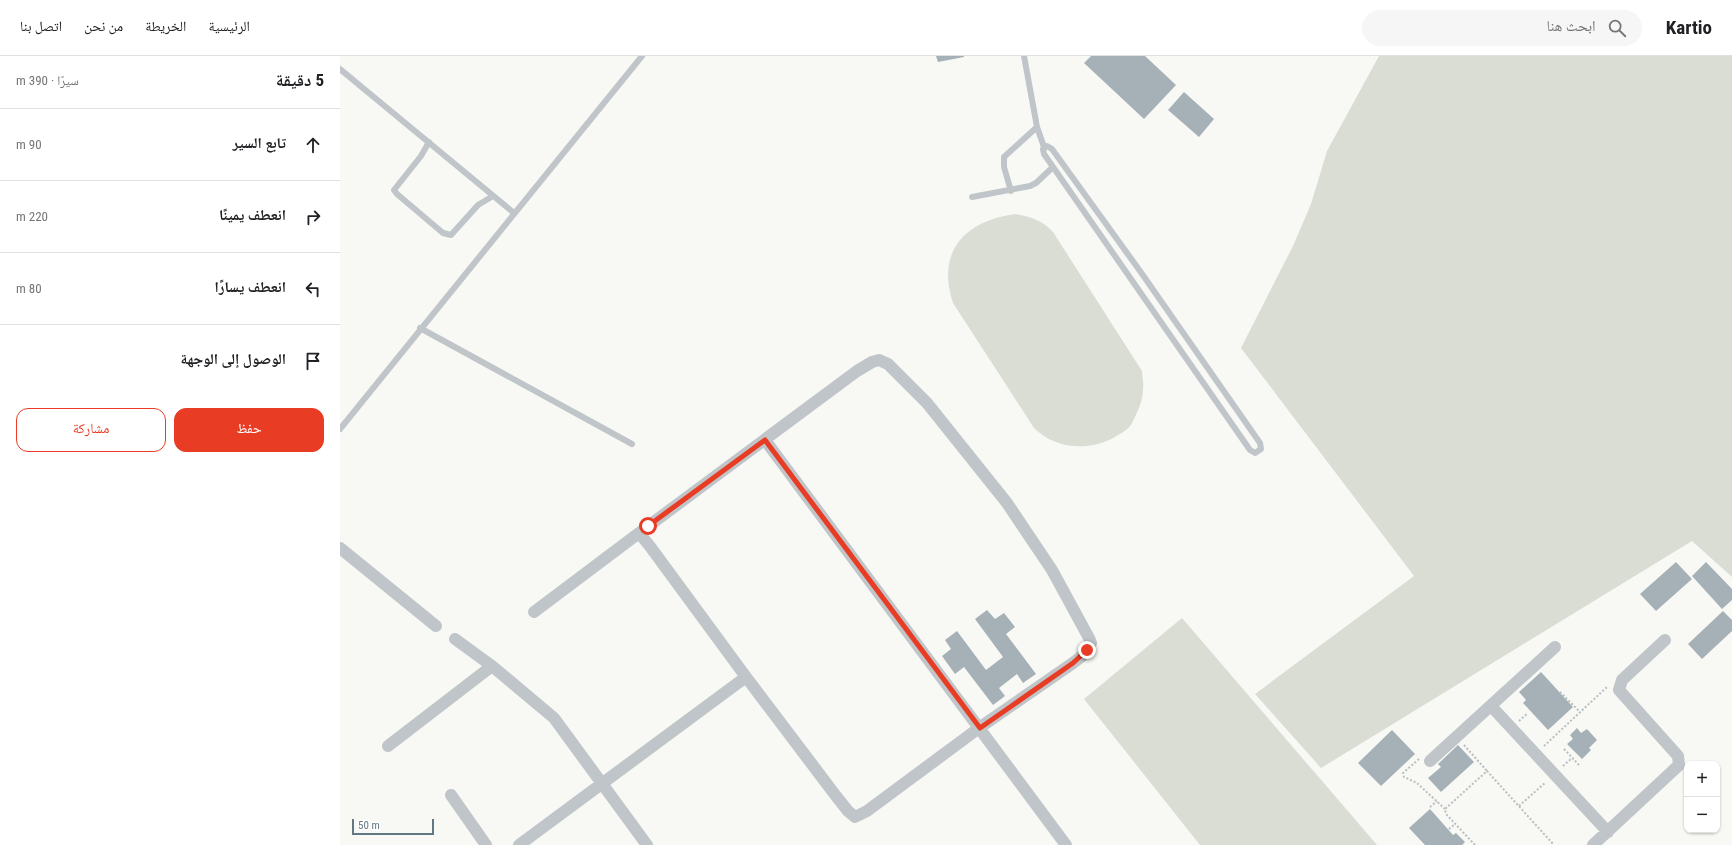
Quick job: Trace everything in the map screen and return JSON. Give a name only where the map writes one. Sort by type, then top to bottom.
[{"type":"street","points":[[534,612],[639,533],[867,364],[876,360],[883,361],[927,403],[1007,503],[1052,570],[1090,638],[1091,643],[1082,656],[1073,663],[980,728],[861,815],[855,817],[848,811],[746,677],[639,533]]},
{"type":"street","points":[[765,440],[1066,845]]},
{"type":"street","points":[[340,548],[436,626]]},
{"type":"street","points":[[455,639],[492,666],[554,718],[647,845]]},
{"type":"street","points":[[1593,845],[1677,768],[1680,762],[1678,756],[1620,694],[1619,683],[1665,640]]},
{"type":"street","points":[[1430,762],[1555,647]]},
{"type":"street","points":[[388,746],[492,666]]},
{"type":"street","points":[[519,845],[746,677]]},
{"type":"street","points":[[1491,706],[1608,832]]},
{"type":"street","points":[[451,795],[486,845]]},
{"type":"lane","points":[[340,428],[642,56]]},
{"type":"lane","points":[[1024,56],[1037,127],[1044,147],[1042,151],[1250,450],[1255,453],[1259,452],[1261,446],[1260,443],[1140,271],[1052,149],[1050,147],[1044,147]]},
{"type":"lane","points":[[340,69],[514,212]]},
{"type":"lane","points":[[1011,191],[1004,167],[1004,157],[1037,127]]},
{"type":"lane","points":[[429,142],[421,156],[394,190],[443,233],[448,236],[451,235],[478,205],[494,196]]},
{"type":"lane","points":[[972,197],[1011,191],[1036,183],[1052,167]]},
{"type":"lane","points":[[1129,278],[1140,271]]},
{"type":"lane","points":[[420,328],[632,444]]},
{"type":"path","points":[[1535,754],[1609,686],[1619,683]]},
{"type":"path","points":[[1560,692],[1580,712]]},
{"type":"path","points":[[1458,736],[1487,771],[1554,845]]},
{"type":"path","points":[[1564,749],[1579,765]]},
{"type":"path","points":[[1430,762],[1425,766],[1418,758],[1403,773],[1404,777],[1417,783],[1437,801],[1445,809],[1446,814],[1475,845]]},
{"type":"path","points":[[1445,809],[1487,771]]},
{"type":"path","points":[[1430,807],[1437,801]]},
{"type":"path","points":[[1449,830],[1455,824]]},
{"type":"shaded area","points":[[1379,56],[1732,56],[1732,577],[1692,541],[1321,768],[1255,694],[1414,576],[1241,348],[1293,246],[1311,204],[1327,151]]},
{"type":"shaded area","points":[[1015,214],[1036,220],[1053,232],[1142,371],[1142,397],[1132,423],[1125,431],[1108,440],[1086,446],[1074,446],[1053,441],[1034,428],[953,303],[949,285],[948,268],[952,254],[959,242],[969,232],[982,224],[997,218]]},
{"type":"shaded area","points":[[1182,618],[1377,845],[1200,845],[1084,699]]},
{"type":"building","points":[[936,56],[964,56],[964,57],[938,62]]},
{"type":"building","points":[[1091,56],[1145,56],[1176,85],[1144,119],[1084,63]]},
{"type":"building","points":[[1184,92],[1214,119],[1199,137],[1168,110]]},
{"type":"building","points":[[1676,562],[1692,579],[1656,611],[1640,594]]},
{"type":"building","points":[[1706,562],[1732,589],[1732,600],[1722,609],[1692,576]]},
{"type":"building","points":[[987,610],[995,619],[1004,613],[1015,627],[1006,634],[1036,674],[1023,683],[1017,674],[999,688],[1005,696],[993,705],[964,667],[955,674],[942,656],[951,649],[945,640],[957,631],[986,670],[1003,657],[975,619]]},
{"type":"building","points":[[1723,611],[1732,620],[1732,631],[1702,659],[1688,644]]},
{"type":"building","points":[[1541,672],[1573,707],[1548,730],[1523,703],[1526,700],[1519,692]]},
{"type":"building","points":[[1577,728],[1581,733],[1587,729],[1597,740],[1589,748],[1591,750],[1582,759],[1567,744],[1573,739],[1570,735]]},
{"type":"building","points":[[1392,730],[1415,754],[1381,786],[1358,763]]},
{"type":"building","points":[[1458,745],[1474,762],[1441,792],[1428,778],[1441,767],[1438,764]]},
{"type":"building","points":[[1430,809],[1453,835],[1456,833],[1465,842],[1462,845],[1425,845],[1409,828]]},
{"type":"route","points":[[648,526],[765,440],[980,728],[1073,663],[1087,650]]}]
